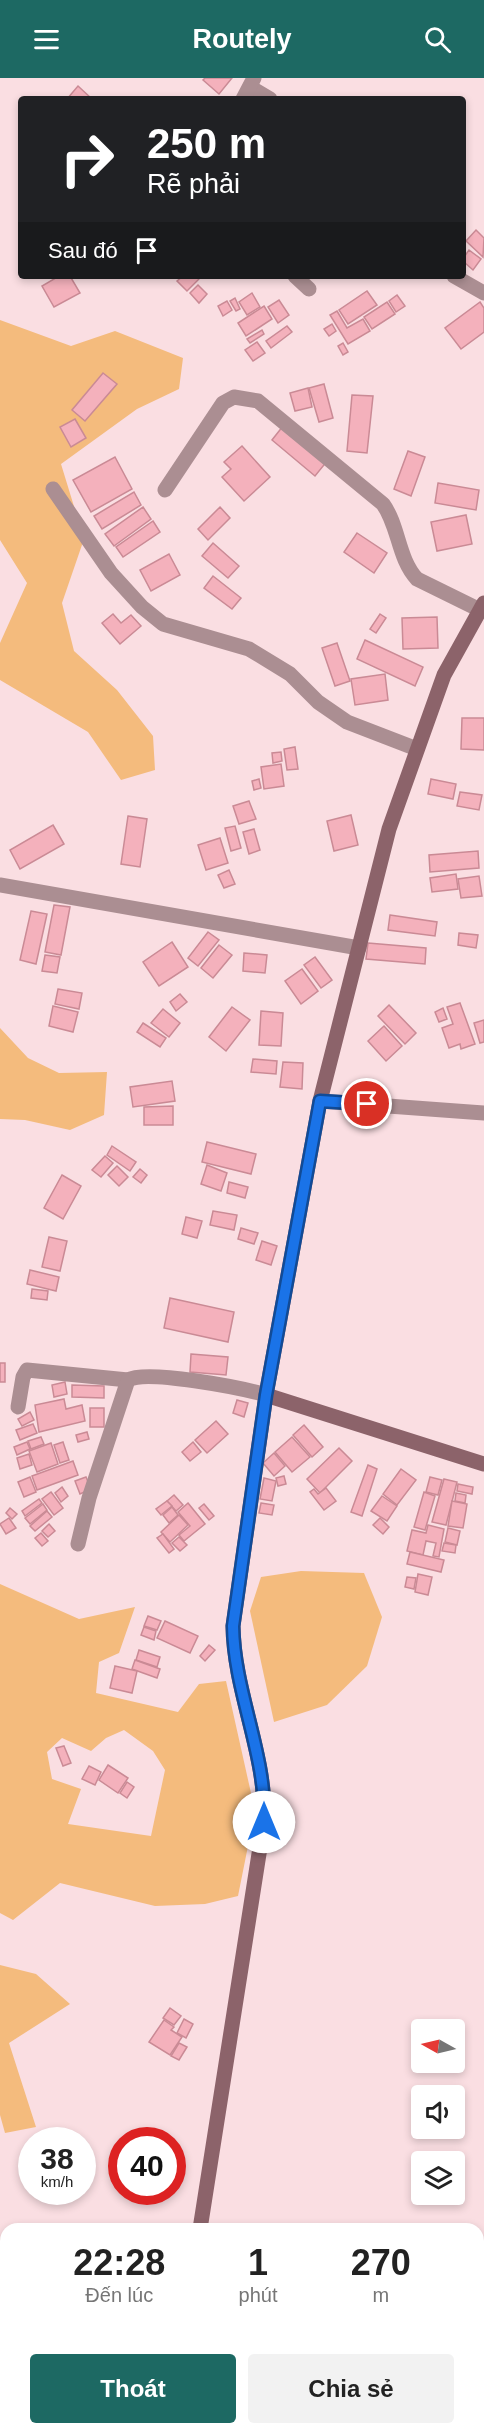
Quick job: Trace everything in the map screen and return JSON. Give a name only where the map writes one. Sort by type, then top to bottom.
[{"type":"street","points":[[249,88],[264,96]]},
{"type":"street","points":[[298,279],[309,289]]},
{"type":"street","points":[[459,279],[484,293]]},
{"type":"street","points":[[165,490],[223,403],[234,397],[258,401],[383,504],[393,520],[410,572],[417,579],[482,606],[444,675],[389,830],[320,1101],[266,1395],[233,1626],[233,1650],[262,1779],[264,1822],[201,2223]]},
{"type":"street","points":[[53,489],[111,573],[142,607],[163,624],[249,649],[290,674],[318,702],[347,722],[417,749]]},
{"type":"street","points":[[0,885],[359,948]]},
{"type":"street","points":[[320,1101],[484,1113]]},
{"type":"street","points":[[18,1407],[23,1377],[27,1370],[128,1380],[138,1376],[149,1376],[233,1387],[266,1395],[484,1464]]},
{"type":"street","points":[[78,1544],[89,1498],[128,1380]]},
{"type":"shaded area","points":[[0,320],[71,346],[115,331],[183,358],[179,389],[137,409],[61,464],[84,539],[62,603],[74,651],[117,690],[153,736],[155,770],[121,780],[88,732],[0,680],[0,643],[27,583],[0,540]]},
{"type":"shaded area","points":[[0,1028],[28,1058],[59,1073],[107,1072],[104,1115],[70,1130],[25,1120],[0,1119]]},
{"type":"shaded area","points":[[301,1571],[364,1573],[382,1617],[367,1666],[327,1705],[274,1722],[250,1611],[261,1577]]},
{"type":"shaded area","points":[[0,1584],[79,1619],[135,1607],[119,1653],[99,1662],[96,1693],[178,1712],[199,1684],[226,1681],[255,1811],[238,1896],[205,1904],[155,1906],[60,1883],[13,1920],[0,1913]],"holes":[[[124,1730],[153,1751],[165,1770],[151,1836],[68,1824],[81,1789],[52,1779],[47,1752],[62,1738],[91,1751],[106,1738]]]},
{"type":"shaded area","points":[[0,1965],[36,1974],[70,2004],[9,2043],[36,2127],[18,2127],[18,2130],[5,2133],[0,2115]]},
{"type":"building","points":[[205,78],[232,78],[219,94],[203,80]]},
{"type":"building","points":[[78,86],[89,96],[70,96]]},
{"type":"building","points":[[476,230],[484,238],[483,257],[466,241]]},
{"type":"building","points":[[469,250],[481,259],[473,270],[466,264],[466,254]]},
{"type":"building","points":[[54,279],[72,279],[80,293],[54,307],[42,286]]},
{"type":"building","points":[[179,279],[199,279],[187,291],[177,281]]},
{"type":"building","points":[[198,285],[207,294],[199,303],[190,293]]},
{"type":"building","points":[[367,291],[377,305],[348,324],[339,310]]},
{"type":"building","points":[[252,293],[260,307],[247,315],[239,302]]},
{"type":"building","points":[[397,295],[405,306],[396,312],[389,301]]},
{"type":"building","points":[[235,298],[240,309],[236,311],[230,301]]},
{"type":"building","points":[[279,300],[289,315],[278,323],[268,307]]},
{"type":"building","points":[[227,301],[232,310],[223,316],[218,306]]},
{"type":"building","points":[[387,302],[395,314],[372,329],[364,317]]},
{"type":"building","points":[[480,302],[484,308],[484,332],[461,349],[445,328]]},
{"type":"building","points":[[264,306],[272,319],[246,336],[238,323]]},
{"type":"building","points":[[337,311],[347,328],[363,319],[370,331],[348,344],[330,315]]},
{"type":"building","points":[[332,324],[336,331],[329,336],[324,329]]},
{"type":"building","points":[[287,326],[292,332],[271,348],[266,341]]},
{"type":"building","points":[[262,330],[264,334],[250,343],[247,339]]},
{"type":"building","points":[[257,342],[265,353],[253,361],[245,350]]},
{"type":"building","points":[[343,343],[348,352],[343,355],[338,346]]},
{"type":"building","points":[[103,373],[117,384],[85,421],[72,410]]},
{"type":"building","points":[[324,384],[333,418],[319,422],[309,388]]},
{"type":"building","points":[[308,388],[312,407],[295,411],[290,393]]},
{"type":"building","points":[[352,395],[373,396],[367,453],[347,451]]},
{"type":"building","points":[[75,419],[86,438],[71,447],[60,427]]},
{"type":"building","points":[[283,426],[328,460],[315,476],[272,440]]},
{"type":"building","points":[[242,446],[270,477],[244,501],[222,477],[231,469],[224,462]]},
{"type":"building","points":[[408,451],[425,457],[411,496],[394,489]]},
{"type":"building","points":[[115,457],[132,489],[91,512],[73,480]]},
{"type":"building","points":[[438,483],[479,490],[476,510],[435,503]]},
{"type":"building","points":[[134,492],[141,505],[102,529],[94,516]]},
{"type":"building","points":[[143,507],[151,519],[114,546],[105,534]]},
{"type":"building","points":[[220,507],[230,518],[208,540],[198,529]]},
{"type":"building","points":[[466,515],[472,544],[437,551],[431,522]]},
{"type":"building","points":[[153,521],[160,532],[123,557],[116,547]]},
{"type":"building","points":[[357,533],[387,553],[374,573],[344,552]]},
{"type":"building","points":[[213,543],[239,566],[228,578],[202,556]]},
{"type":"building","points":[[169,554],[180,575],[151,591],[140,570]]},
{"type":"building","points":[[213,576],[241,598],[232,609],[204,588]]},
{"type":"building","points":[[113,614],[121,623],[131,615],[141,626],[120,644],[102,623]]},
{"type":"building","points":[[380,614],[386,618],[376,633],[370,629]]},
{"type":"building","points":[[437,617],[438,648],[403,649],[402,618]]},
{"type":"building","points":[[365,640],[423,667],[415,686],[357,659]]},
{"type":"building","points":[[337,643],[350,681],[335,686],[322,648]]},
{"type":"building","points":[[385,674],[388,700],[355,705],[351,679]]},
{"type":"building","points":[[462,718],[484,718],[484,750],[461,749]]},
{"type":"building","points":[[295,747],[298,769],[287,770],[284,749]]},
{"type":"building","points":[[281,752],[282,761],[273,763],[272,753]]},
{"type":"building","points":[[281,764],[284,786],[264,789],[261,767]]},
{"type":"building","points":[[259,779],[261,788],[254,790],[252,781]]},
{"type":"building","points":[[431,779],[456,784],[453,799],[428,794]]},
{"type":"building","points":[[460,792],[482,795],[479,810],[457,806]]},
{"type":"building","points":[[249,801],[256,819],[239,824],[233,806]]},
{"type":"building","points":[[351,815],[358,845],[334,851],[327,821]]},
{"type":"building","points":[[128,816],[147,819],[140,867],[121,864]]},
{"type":"building","points":[[53,825],[64,844],[20,869],[10,850]]},
{"type":"building","points":[[235,826],[241,848],[231,851],[225,828]]},
{"type":"building","points":[[254,829],[260,850],[249,854],[243,832]]},
{"type":"building","points":[[220,838],[228,863],[206,870],[198,845]]},
{"type":"building","points":[[478,851],[479,868],[430,872],[429,855]]},
{"type":"building","points":[[229,870],[235,884],[224,888],[218,875]]},
{"type":"building","points":[[456,874],[458,889],[432,892],[430,878]]},
{"type":"building","points":[[479,876],[482,896],[461,898],[458,879]]},
{"type":"building","points":[[54,905],[70,907],[61,955],[45,952]]},
{"type":"building","points":[[31,911],[47,914],[36,964],[20,960]]},
{"type":"building","points":[[390,915],[437,922],[435,936],[388,930]]},
{"type":"building","points":[[208,932],[219,940],[198,966],[188,958]]},
{"type":"building","points":[[459,933],[478,935],[476,948],[458,945]]},
{"type":"building","points":[[172,942],[188,967],[159,986],[143,962]]},
{"type":"building","points":[[368,943],[426,948],[425,964],[366,959]]},
{"type":"building","points":[[219,945],[232,955],[213,978],[201,968]]},
{"type":"building","points":[[244,953],[267,955],[265,973],[243,971]]},
{"type":"building","points":[[45,955],[60,957],[57,973],[42,971]]},
{"type":"building","points":[[315,957],[332,980],[321,988],[304,965]]},
{"type":"building","points":[[302,969],[318,991],[301,1004],[285,981]]},
{"type":"building","points":[[58,989],[82,993],[79,1009],[55,1004]]},
{"type":"building","points":[[180,994],[187,1002],[176,1011],[170,1002]]},
{"type":"building","points":[[460,1003],[475,1044],[461,1049],[460,1044],[449,1048],[442,1028],[453,1024],[447,1007]]},
{"type":"building","points":[[389,1005],[416,1033],[405,1044],[378,1016]]},
{"type":"building","points":[[53,1006],[78,1012],[73,1032],[49,1026]]},
{"type":"building","points":[[232,1007],[250,1020],[226,1051],[209,1037]]},
{"type":"building","points":[[443,1008],[447,1019],[439,1022],[435,1012]]},
{"type":"building","points":[[163,1009],[180,1023],[169,1037],[151,1023]]},
{"type":"building","points":[[261,1011],[283,1013],[281,1046],[259,1045]]},
{"type":"building","points":[[484,1020],[484,1042],[480,1043],[474,1023]]},
{"type":"building","points":[[143,1023],[166,1038],[160,1047],[137,1032]]},
{"type":"building","points":[[384,1026],[402,1046],[386,1061],[368,1041]]},
{"type":"building","points":[[253,1059],[277,1061],[276,1074],[251,1072]]},
{"type":"building","points":[[283,1062],[303,1063],[302,1089],[280,1087]]},
{"type":"building","points":[[172,1081],[175,1101],[133,1107],[130,1087]]},
{"type":"building","points":[[173,1106],[173,1125],[144,1125],[144,1107]]},
{"type":"building","points":[[207,1142],[256,1154],[251,1174],[202,1162]]},
{"type":"building","points":[[112,1146],[136,1162],[130,1171],[107,1155]]},
{"type":"building","points":[[105,1156],[113,1163],[101,1177],[92,1170]]},
{"type":"building","points":[[207,1165],[227,1173],[221,1191],[201,1184]]},
{"type":"building","points":[[117,1166],[128,1177],[119,1186],[108,1175]]},
{"type":"building","points":[[140,1169],[147,1175],[141,1183],[133,1177]]},
{"type":"building","points":[[62,1175],[81,1186],[63,1219],[44,1208]]},
{"type":"building","points":[[229,1182],[248,1187],[245,1198],[227,1193]]},
{"type":"building","points":[[213,1211],[237,1215],[234,1230],[210,1225]]},
{"type":"building","points":[[186,1217],[202,1221],[197,1238],[182,1234]]},
{"type":"building","points":[[241,1228],[258,1233],[254,1244],[238,1239]]},
{"type":"building","points":[[49,1237],[67,1241],[60,1271],[42,1267]]},
{"type":"building","points":[[262,1241],[277,1246],[271,1265],[256,1260]]},
{"type":"building","points":[[30,1270],[59,1277],[56,1291],[27,1284]]},
{"type":"building","points":[[32,1289],[48,1291],[47,1300],[31,1298]]},
{"type":"building","points":[[170,1298],[234,1312],[228,1342],[164,1328]]},
{"type":"building","points":[[191,1354],[228,1357],[226,1375],[190,1372]]},
{"type":"building","points":[[0,1363],[5,1363],[5,1382],[0,1382]]},
{"type":"building","points":[[65,1382],[67,1394],[54,1397],[52,1385]]},
{"type":"building","points":[[72,1385],[104,1386],[104,1398],[72,1397]]},
{"type":"building","points":[[64,1399],[66,1409],[82,1405],[85,1421],[39,1432],[35,1405]]},
{"type":"building","points":[[237,1400],[248,1403],[244,1417],[233,1413]]},
{"type":"building","points":[[90,1408],[104,1408],[104,1427],[90,1427]]},
{"type":"building","points":[[30,1412],[34,1420],[22,1426],[18,1419]]},
{"type":"building","points":[[216,1421],[228,1434],[207,1453],[195,1440]]},
{"type":"building","points":[[33,1424],[37,1433],[20,1440],[16,1430]]},
{"type":"building","points":[[304,1425],[323,1447],[312,1457],[293,1435]]},
{"type":"building","points":[[87,1432],[89,1439],[78,1442],[76,1435]]},
{"type":"building","points":[[41,1437],[44,1444],[31,1449],[28,1441]]},
{"type":"building","points":[[292,1437],[310,1457],[292,1472],[275,1452]]},
{"type":"building","points":[[27,1442],[30,1449],[17,1455],[14,1447]]},
{"type":"building","points":[[63,1442],[69,1460],[60,1463],[54,1445]]},
{"type":"building","points":[[193,1442],[201,1452],[190,1461],[182,1452]]},
{"type":"building","points":[[51,1443],[58,1464],[37,1472],[29,1451]]},
{"type":"building","points":[[339,1448],[352,1461],[320,1493],[307,1479]]},
{"type":"building","points":[[274,1453],[285,1466],[274,1476],[263,1463]]},
{"type":"building","points":[[29,1454],[32,1465],[20,1469],[17,1458]]},
{"type":"building","points":[[73,1461],[78,1475],[37,1490],[32,1476]]},
{"type":"building","points":[[368,1465],[377,1469],[362,1516],[351,1512]]},
{"type":"building","points":[[401,1469],[416,1480],[397,1505],[383,1494]]},
{"type":"building","points":[[284,1476],[286,1484],[278,1486],[276,1478]]},
{"type":"building","points":[[30,1477],[36,1492],[24,1497],[18,1482]]},
{"type":"building","points":[[86,1477],[91,1489],[80,1494],[75,1481]]},
{"type":"building","points":[[430,1477],[442,1480],[438,1495],[426,1492]]},
{"type":"building","points":[[264,1478],[276,1481],[272,1501],[260,1499]]},
{"type":"building","points":[[444,1479],[457,1482],[446,1525],[432,1522]]},
{"type":"building","points":[[458,1484],[473,1487],[472,1494],[457,1491]]},
{"type":"building","points":[[62,1487],[68,1496],[61,1502],[55,1493]]},
{"type":"building","points":[[326,1488],[336,1501],[324,1510],[310,1492],[314,1489],[318,1494]]},
{"type":"building","points":[[51,1492],[63,1508],[54,1515],[42,1499]]},
{"type":"building","points":[[424,1492],[435,1496],[425,1530],[414,1527]]},
{"type":"building","points":[[456,1493],[466,1495],[465,1503],[455,1501]]},
{"type":"building","points":[[174,1495],[183,1505],[176,1511],[167,1501]]},
{"type":"building","points":[[382,1496],[397,1506],[387,1521],[371,1511]]},
{"type":"building","points":[[39,1499],[42,1503],[25,1516],[22,1511]]},
{"type":"building","points":[[167,1501],[172,1506],[161,1515],[156,1509]]},
{"type":"building","points":[[452,1501],[467,1504],[463,1528],[448,1526]]},
{"type":"building","points":[[188,1503],[205,1524],[184,1541],[179,1535],[190,1526],[178,1512]]},
{"type":"building","points":[[261,1503],[274,1505],[272,1515],[259,1513]]},
{"type":"building","points":[[43,1504],[47,1510],[30,1524],[25,1518]]},
{"type":"building","points":[[204,1504],[214,1516],[209,1520],[199,1508]]},
{"type":"building","points":[[172,1507],[178,1515],[169,1523],[163,1515]]},
{"type":"building","points":[[10,1508],[17,1514],[12,1519],[6,1513]]},
{"type":"building","points":[[47,1511],[52,1517],[35,1531],[30,1526]]},
{"type":"building","points":[[179,1515],[188,1525],[170,1542],[161,1532]]},
{"type":"building","points":[[9,1518],[16,1528],[6,1534],[0,1524]]},
{"type":"building","points":[[380,1518],[389,1527],[383,1534],[373,1525]]},
{"type":"building","points":[[49,1524],[55,1531],[48,1537],[42,1531]]},
{"type":"building","points":[[428,1525],[444,1529],[439,1557],[433,1556],[436,1543],[426,1541],[423,1555],[407,1551],[412,1530],[426,1533]]},
{"type":"building","points":[[448,1528],[460,1531],[457,1545],[445,1542]]},
{"type":"building","points":[[41,1533],[48,1541],[42,1546],[35,1538]]},
{"type":"building","points":[[163,1534],[174,1549],[169,1553],[157,1538]]},
{"type":"building","points":[[179,1537],[187,1545],[180,1551],[172,1543]]},
{"type":"building","points":[[444,1543],[456,1545],[455,1553],[442,1551]]},
{"type":"building","points":[[410,1552],[444,1560],[441,1572],[407,1564]]},
{"type":"building","points":[[418,1574],[432,1577],[428,1595],[415,1592]]},
{"type":"building","points":[[407,1577],[416,1578],[414,1589],[405,1587]]},
{"type":"building","points":[[148,1616],[161,1621],[157,1630],[144,1626]]},
{"type":"building","points":[[165,1621],[198,1636],[190,1653],[157,1638]]},
{"type":"building","points":[[144,1627],[156,1631],[154,1640],[141,1635]]},
{"type":"building","points":[[209,1645],[215,1650],[205,1661],[200,1656]]},
{"type":"building","points":[[139,1650],[160,1657],[157,1667],[136,1660]]},
{"type":"building","points":[[135,1660],[160,1669],[157,1678],[132,1669]]},
{"type":"building","points":[[115,1666],[137,1671],[132,1693],[110,1688]]},
{"type":"building","points":[[64,1746],[71,1763],[63,1766],[56,1748]]},
{"type":"building","points":[[108,1765],[128,1778],[118,1793],[99,1780]]},
{"type":"building","points":[[89,1766],[101,1772],[95,1785],[82,1779]]},
{"type":"building","points":[[127,1782],[134,1787],[127,1798],[120,1793]]},
{"type":"building","points":[[170,2008],[181,2016],[174,2025],[163,2018]]},
{"type":"building","points":[[184,2019],[193,2024],[186,2038],[177,2033]]},
{"type":"building","points":[[164,2020],[174,2027],[171,2030],[182,2037],[170,2055],[149,2042]]},
{"type":"building","points":[[179,2043],[187,2047],[179,2060],[171,2056]]},
{"type":"route","points":[[264,1822],[265,1802],[262,1779],[233,1650],[233,1626],[266,1395],[320,1101],[367,1104]]}]
